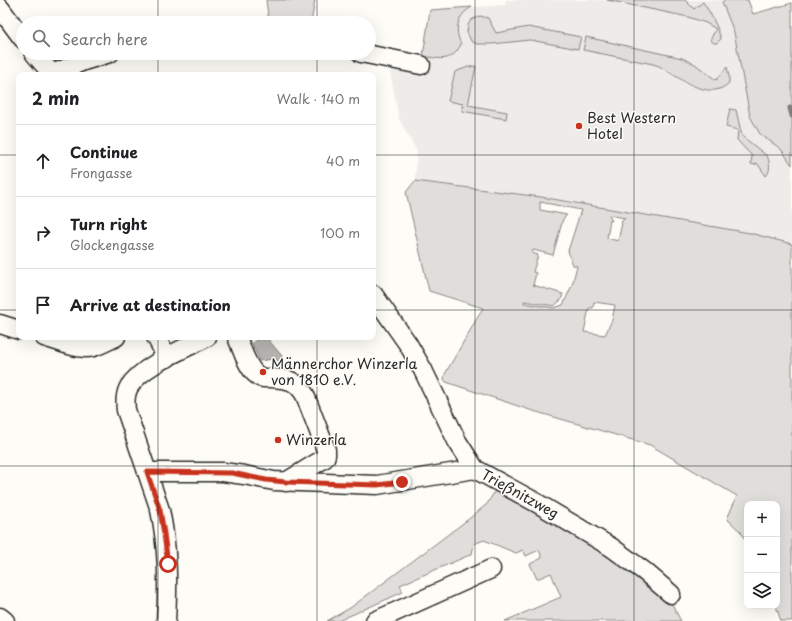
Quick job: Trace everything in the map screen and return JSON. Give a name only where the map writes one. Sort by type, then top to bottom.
[{"type":"street","points":[[0,8],[16,30]]},
{"type":"street","points":[[376,56],[421,65]]},
{"type":"street","points":[[40,60],[50,72]]},
{"type":"street","points":[[57,72],[87,60]]},
{"type":"street","name":"Trießnitzweg","points":[[376,298],[408,344],[423,370],[457,441],[475,469],[537,503],[611,547],[644,571],[671,594]]},
{"type":"street","points":[[0,324],[16,329]]},
{"type":"street","points":[[54,340],[85,348],[95,346],[109,340]]},
{"type":"street","points":[[158,340],[167,358]]},
{"type":"street","points":[[166,621],[167,555],[160,510],[126,410],[125,399],[128,388],[133,381],[145,371],[201,340]]},
{"type":"street","points":[[238,340],[252,370],[258,376],[290,381],[302,389],[326,450],[324,458],[286,482]]},
{"type":"street","points":[[147,472],[232,473],[266,480],[286,482],[385,485],[475,469]]},
{"type":"street","points":[[375,621],[491,569]]},
{"type":"street","points":[[0,617],[5,621]]},
{"type":"shaded area","points":[[266,0],[315,0],[312,16],[268,16]]},
{"type":"shaded area","name":"Best Western Hotel","points":[[506,0],[725,0],[722,2],[734,32],[750,116],[760,134],[781,149],[792,165],[792,244],[750,233],[541,197],[415,181],[417,152],[399,119],[390,71],[420,71],[430,10],[505,5]]},
{"type":"shaded area","points":[[607,0],[685,0],[694,9],[703,2],[714,20],[721,39],[717,43],[710,40],[716,29],[706,23],[688,17]]},
{"type":"shaded area","points":[[725,0],[748,0],[753,14],[792,3],[792,165],[781,149],[760,134],[750,116],[734,32],[722,2]]},
{"type":"shaded area","points":[[472,7],[463,14],[458,23],[457,28],[461,44],[454,54],[450,57],[441,59],[423,56],[430,10]]},
{"type":"shaded area","points":[[480,16],[488,18],[496,33],[528,27],[581,37],[578,49],[530,40],[477,44],[471,41],[467,32],[468,25],[471,20]]},
{"type":"shaded area","points":[[586,37],[682,58],[695,64],[716,80],[727,67],[729,83],[721,88],[712,90],[693,86],[653,64],[583,50]]},
{"type":"shaded area","points":[[476,66],[468,105],[507,112],[506,119],[462,111],[463,104],[448,101],[455,72],[468,67]]},
{"type":"shaded area","points":[[730,109],[736,110],[742,136],[767,156],[770,166],[769,172],[766,176],[757,163],[755,165],[751,164],[752,156],[737,140],[738,130],[726,127]]},
{"type":"shaded area","points":[[415,181],[541,197],[750,233],[792,244],[792,621],[781,621],[777,609],[780,609],[780,501],[744,501],[744,538],[741,532],[727,519],[737,496],[650,445],[530,410],[446,382],[444,379],[445,374],[483,308],[429,291],[406,192]],"holes":[[[540,202],[581,210],[568,251],[573,265],[577,266],[572,285],[563,305],[554,308],[524,303],[524,301],[554,306],[561,300],[563,294],[533,285],[536,273],[533,272],[538,255],[532,253],[533,250],[553,255],[563,219],[567,215],[540,210]],[[609,215],[625,218],[621,222],[618,241],[607,238],[610,220],[612,221]],[[594,302],[615,305],[612,320],[605,335],[584,332],[589,308],[593,308]]]},
{"type":"shaded area","points":[[256,340],[269,340],[282,356],[282,360],[279,361],[273,359],[260,361],[252,343]]},
{"type":"shaded area","points":[[495,491],[600,549],[662,594],[672,604],[681,621],[505,621],[561,597],[551,573],[537,579],[530,564],[542,558],[539,550],[526,556],[523,550],[516,553],[484,540],[474,544],[472,554],[400,585],[403,592],[338,621],[327,621],[350,608],[470,518],[487,504]]},
{"type":"waterway","points":[[790,108],[792,116]]},
{"type":"place","name":"Best Western Hotel","points":[[579,126]]},
{"type":"place","name":"Männerchor Winzerla von 1810 e.V.","points":[[263,372]]},
{"type":"place","name":"Winzerla","points":[[278,440]]},
{"type":"route","points":[[168,564],[160,510],[147,472],[223,472],[286,482],[377,485],[402,482]]}]
